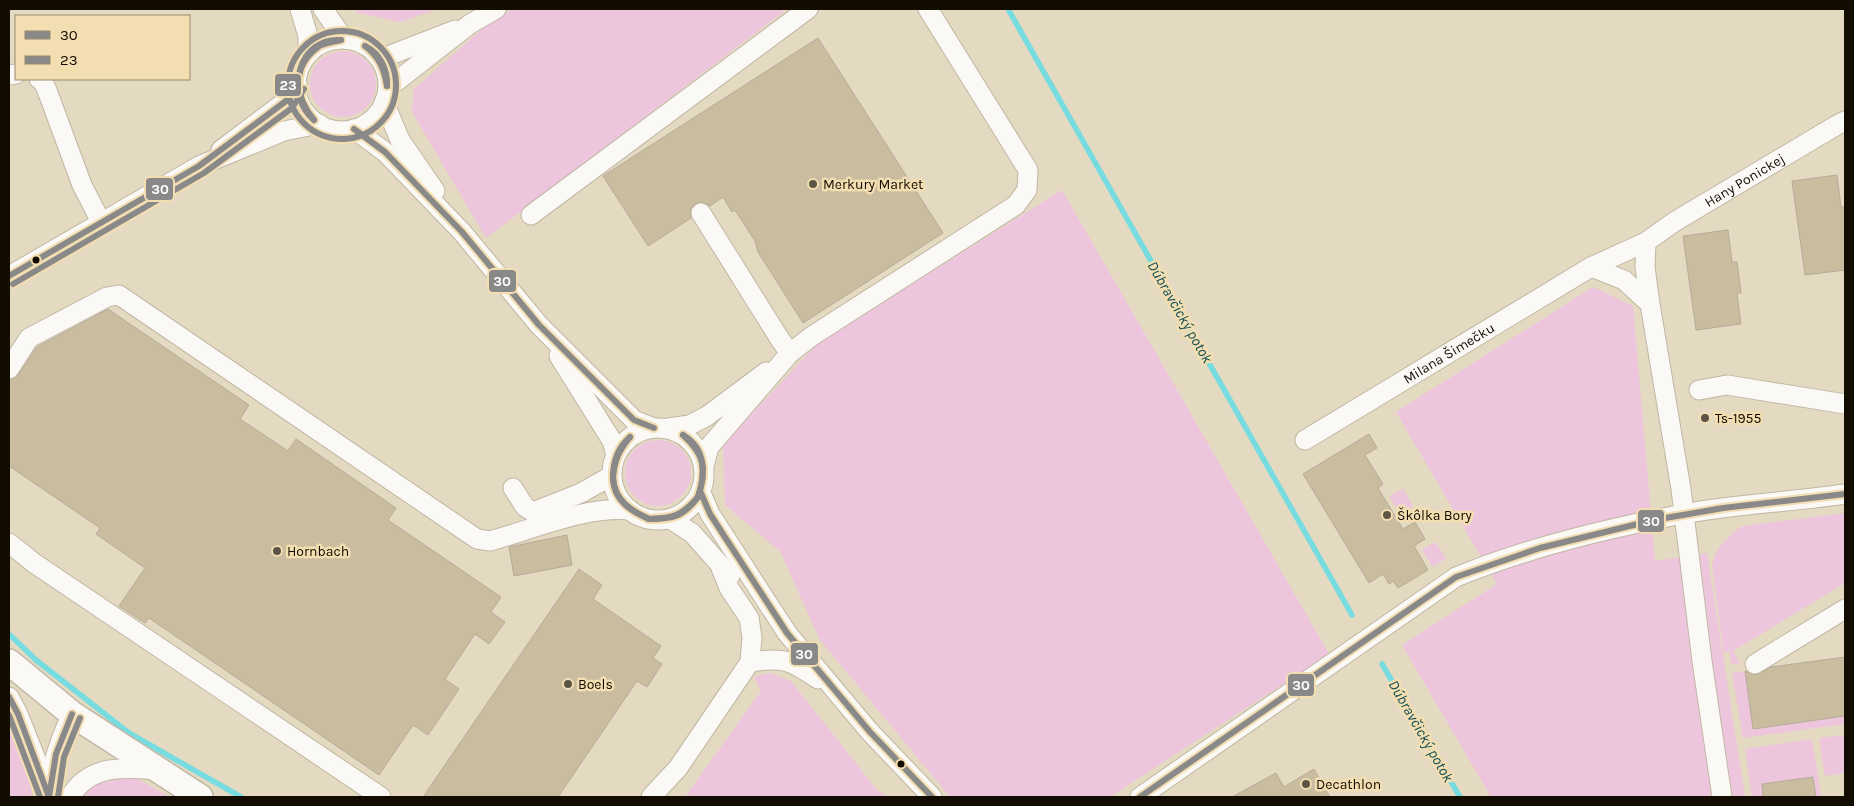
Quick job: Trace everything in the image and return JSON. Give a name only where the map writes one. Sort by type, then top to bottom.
[{"type":"main road","points":[[9,662],[72,714],[155,770],[200,797]]},
{"type":"street","points":[[300,9],[308,36],[308,54]]},
{"type":"street","points":[[323,9],[344,39]]},
{"type":"street","points":[[380,59],[470,24],[496,9]]},
{"type":"street","points":[[531,215],[808,9]]},
{"type":"street","points":[[630,510],[616,493],[611,476],[616,455],[631,436],[661,428],[690,425],[707,416],[787,357],[812,336],[1016,206],[1027,190],[1028,170],[928,9]]},
{"type":"street","points":[[462,232],[400,140],[386,95],[386,74],[380,59],[365,45],[344,39],[324,43],[308,54],[300,68],[297,84],[301,104],[309,116],[319,124],[340,130],[354,129],[372,119],[386,95],[470,24]]},
{"type":"street","points":[[41,80],[48,93],[82,186],[101,222]]},
{"type":"street","points":[[9,276],[199,166],[286,101],[297,84]]},
{"type":"street","name":"Hany Ponickej","points":[[1646,242],[1674,222],[1845,122]]},
{"type":"street","points":[[199,166],[284,131],[319,124]]},
{"type":"street","points":[[9,369],[29,338],[107,297],[119,295],[477,539],[490,541],[589,511],[608,508],[630,510],[649,519],[670,519],[688,509],[700,493],[704,480],[702,457],[692,442],[677,431],[634,420],[539,325],[462,232],[385,152],[354,129]]},
{"type":"street","points":[[701,213],[781,341],[787,357]]},
{"type":"street","points":[[1646,242],[1645,267],[1650,304],[1684,514],[1702,661],[1722,797]]},
{"type":"street","name":"Milana Šimečku","points":[[1305,440],[1591,268],[1646,242]]},
{"type":"street","points":[[1591,268],[1624,280],[1650,304]]},
{"type":"street","points":[[539,325],[612,441],[616,455]]},
{"type":"street","points":[[704,466],[709,447],[787,357]]},
{"type":"street","points":[[1699,390],[1726,385],[1845,404]]},
{"type":"street","points":[[513,488],[525,507],[533,512],[581,493],[611,476]]},
{"type":"street","points":[[700,493],[710,514],[779,621],[870,732],[932,797]]},
{"type":"street","points":[[1140,797],[1456,577],[1504,558],[1569,538],[1684,514],[1845,494]]},
{"type":"street","points":[[670,519],[692,533],[721,568],[779,621]]},
{"type":"street","points":[[9,543],[34,563],[381,797]]},
{"type":"street","points":[[652,797],[678,768],[750,662],[752,637],[749,618],[729,588],[721,568]]},
{"type":"street","points":[[1755,664],[1845,609]]},
{"type":"street","points":[[750,662],[775,658],[794,663],[837,692]]},
{"type":"street","points":[[9,697],[18,714],[49,794]]},
{"type":"street","points":[[49,794],[53,761],[72,714]]},
{"type":"street","points":[[870,732],[913,797]]},
{"type":"street","points":[[70,797],[81,780],[93,774],[118,770],[155,770]]},
{"type":"shaded area","points":[[354,9],[438,9],[400,22],[358,13]]},
{"type":"shaded area","points":[[513,9],[787,9],[486,238],[412,112],[414,89],[490,22]]},
{"type":"shaded area","points":[[349,51],[367,60],[374,71],[376,84],[374,97],[367,108],[356,115],[337,117],[319,108],[312,97],[310,78],[319,60],[330,53]]},
{"type":"shaded area","points":[[1062,190],[1329,654],[1110,797],[950,797],[820,640],[780,551],[725,505],[723,445],[818,343]]},
{"type":"shaded area","points":[[1593,287],[1633,306],[1655,561],[1707,553],[1745,797],[1491,797],[1402,645],[1497,584],[1396,412]]},
{"type":"shaded area","points":[[652,440],[664,440],[682,449],[689,460],[691,473],[689,486],[682,497],[671,504],[652,506],[639,501],[630,492],[625,479],[625,467],[630,454],[639,445]]},
{"type":"shaded area","points":[[1403,489],[1413,506],[1400,514],[1389,496]]},
{"type":"shaded area","points":[[1845,513],[1845,583],[1733,651],[1740,663],[1732,665],[1729,651],[1724,654],[1712,566],[1719,548],[1732,534],[1743,526]]},
{"type":"shaded area","points":[[1435,542],[1446,558],[1433,567],[1422,550]]},
{"type":"shaded area","points":[[1745,671],[1753,729],[1845,716],[1845,724],[1743,738],[1732,673]]},
{"type":"shaded area","points":[[770,673],[791,681],[877,790],[888,797],[685,797],[761,691],[754,677]]},
{"type":"shaded area","points":[[9,729],[28,762],[32,797],[9,797]]},
{"type":"shaded area","points":[[1845,735],[1845,773],[1825,776],[1819,738]]},
{"type":"shaded area","points":[[1812,739],[1821,797],[1816,797],[1813,777],[1762,784],[1763,797],[1752,797],[1745,749]]},
{"type":"shaded area","points":[[132,776],[170,797],[81,797],[90,786]]},
{"type":"building","name":"Merkury Market","points":[[818,38],[943,233],[803,323],[758,252],[755,241],[735,210],[732,212],[723,197],[710,206],[701,202],[695,204],[691,208],[691,218],[648,246],[603,176]]},
{"type":"building","points":[[1837,175],[1841,207],[1845,207],[1845,270],[1805,275],[1792,181]]},
{"type":"building","points":[[1728,230],[1732,262],[1737,262],[1741,293],[1737,293],[1741,324],[1696,330],[1683,236]]},
{"type":"building","name":"Hornbach","points":[[108,309],[249,405],[240,419],[288,451],[296,439],[396,508],[388,520],[501,597],[491,612],[505,622],[489,644],[475,634],[445,679],[459,689],[428,735],[413,725],[379,775],[149,618],[145,623],[119,606],[145,568],[96,534],[100,528],[9,466],[9,381],[18,375],[37,347]]},
{"type":"building","points":[[1369,434],[1377,448],[1365,455],[1383,484],[1378,488],[1403,529],[1415,522],[1425,539],[1414,546],[1428,570],[1398,588],[1393,581],[1389,584],[1383,574],[1369,583],[1303,474]]},
{"type":"building","points":[[567,535],[572,565],[514,576],[509,547]]},
{"type":"building","name":"Boels","points":[[579,569],[602,585],[593,599],[661,646],[653,658],[662,664],[647,687],[637,681],[558,797],[423,797]]},
{"type":"building","points":[[1845,657],[1845,716],[1753,729],[1745,671],[1756,675],[1771,667]]},
{"type":"building","name":"Decathlon","points":[[1314,769],[1330,797],[1232,797],[1276,773],[1284,787]]},
{"type":"building","points":[[1813,777],[1816,797],[1763,797],[1762,784]]},
{"type":"waterway","name":"Dúbravčický potok","points":[[1008,9],[1352,615]]},
{"type":"waterway","points":[[9,634],[36,660],[129,733],[241,797]]},
{"type":"waterway","name":"Dúbravčický potok","points":[[1382,664],[1460,797]]},
{"type":"transit line","name":"23","points":[[342,31],[363,35],[380,47],[392,64],[396,85],[392,106],[380,123],[363,135],[342,139],[321,135],[304,123],[292,106],[288,85],[292,64],[304,47],[321,35],[342,31]]},
{"type":"transit line","name":"30","points":[[314,120],[305,109],[300,97],[298,83],[300,70],[306,57],[314,48],[326,42],[341,40]]},
{"type":"transit line","name":"30","points":[[314,120],[303,102],[300,92],[299,82],[303,64],[318,47],[341,40]]},
{"type":"transit line","name":"30","points":[[365,46],[375,53],[382,63],[386,74],[387,86]]},
{"type":"transit line","name":"30","points":[[365,46],[380,63],[387,86]]},
{"type":"transit line","name":"30","points":[[9,276],[199,166],[286,101],[297,84]]},
{"type":"transit line","name":"23","points":[[13,284],[204,173],[292,108],[304,89]]},
{"type":"transit line","name":"30","points":[[354,129],[385,152],[462,232],[539,325],[634,420],[654,428]]},
{"type":"transit line","name":"30","points":[[683,435],[691,440],[696,447],[702,462],[703,471],[698,497]]},
{"type":"transit line","name":"30","points":[[683,435],[696,449],[702,463],[703,478],[698,497]]},
{"type":"transit line","name":"30","points":[[613,478],[617,456],[622,446],[630,437]]},
{"type":"transit line","name":"30","points":[[613,478],[618,456],[630,437]]},
{"type":"transit line","name":"30","points":[[613,478],[614,486],[620,499],[630,508],[649,519]]},
{"type":"transit line","name":"30","points":[[613,478],[614,486],[620,499],[630,509],[649,519]]},
{"type":"transit line","name":"30","points":[[701,493],[710,514],[787,633],[870,732],[932,797]]},
{"type":"transit line","name":"30","points":[[1140,797],[1456,577],[1540,548],[1654,520],[1723,508],[1845,494]]},
{"type":"transit line","name":"30","points":[[649,519],[677,516],[693,504],[698,497]]},
{"type":"transit line","name":"30","points":[[649,519],[676,515],[687,508],[698,497]]},
{"type":"transit line","name":"30","points":[[9,697],[18,714],[49,797]]},
{"type":"transit line","name":"30","points":[[49,797],[56,754],[72,714]]},
{"type":"transit line","name":"23","points":[[9,715],[40,797]]},
{"type":"transit line","name":"23","points":[[58,797],[64,757],[80,718]]},
{"type":"place","name":"Merkury Market","points":[[813,184]]},
{"type":"place","name":"Ts-1955","points":[[1705,418]]},
{"type":"place","name":"Škôlka Bory","points":[[1387,515]]},
{"type":"place","name":"Hornbach","points":[[277,551]]},
{"type":"place","name":"Boels","points":[[568,684]]},
{"type":"place","name":"Decathlon","points":[[1306,784]]}]
